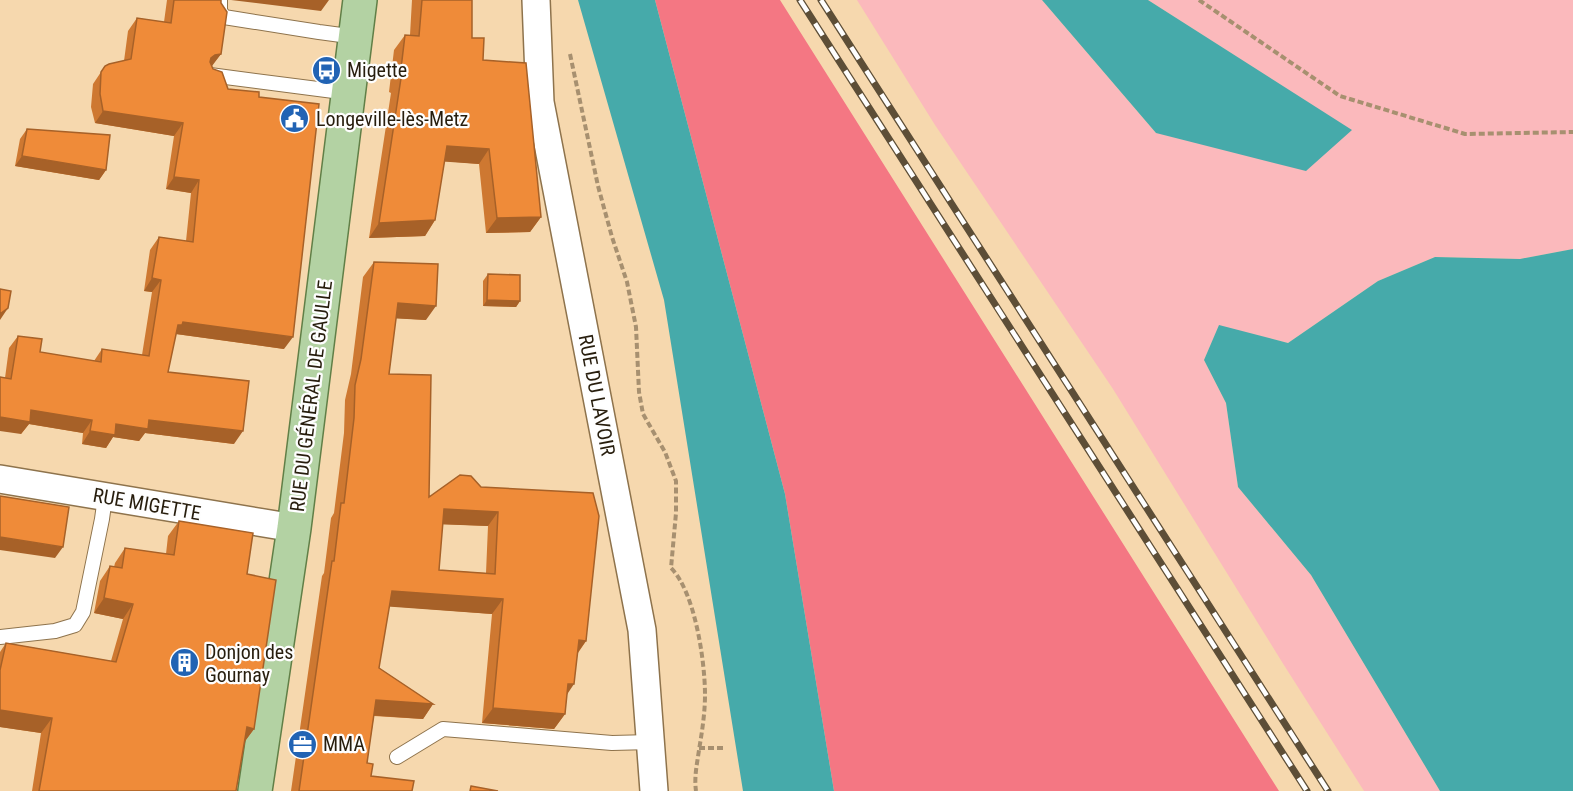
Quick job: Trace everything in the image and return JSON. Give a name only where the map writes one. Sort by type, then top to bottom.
[{"type":"main road","name":"RUE DU GÉNÉRAL DE GAULLE","points":[[255,791],[294,528],[360,0]]},
{"type":"street","name":"RUE DU LAVOIR","points":[[536,0],[540,102],[642,630],[654,791]]},
{"type":"street","name":"RUE MIGETTE","points":[[0,480],[294,528]]},
{"type":"lane","points":[[220,0],[220,11],[224,17],[356,37]]},
{"type":"lane","points":[[210,75],[349,93]]},
{"type":"lane","points":[[0,637],[56,630],[75,624],[83,612],[105,497]]},
{"type":"lane","points":[[397,757],[443,729],[612,743],[651,742]]},
{"type":"path","points":[[1199,0],[1340,96],[1465,134],[1573,132]]},
{"type":"path","points":[[568,46],[598,186],[627,282],[636,327],[639,392],[643,414],[665,452],[676,481],[676,513],[671,567],[680,576],[692,608],[702,652],[705,694],[694,780],[696,791]]},
{"type":"path","points":[[699,748],[723,748]]},
{"type":"shaded area","points":[[655,0],[780,0],[1279,791],[834,791],[785,494]]},
{"type":"shaded area","points":[[857,0],[1042,0],[1156,133],[1351,130],[1148,0],[1573,0],[1573,249],[1520,259],[1435,257],[1378,281],[1288,343],[1219,326],[1204,360],[1226,403],[1238,487],[1311,575],[1440,791],[1364,791],[1113,389],[935,125]]},
{"type":"water","points":[[578,0],[655,0],[785,494],[834,791],[743,791],[664,300]]},
{"type":"water","points":[[1042,0],[1148,0],[1352,130],[1306,171],[1156,133]]},
{"type":"water","points":[[1573,249],[1573,791],[1440,791],[1311,575],[1238,487],[1226,403],[1204,360],[1219,325],[1288,343],[1378,281],[1435,257],[1520,259]]},
{"type":"building","points":[[174,0],[221,0],[227,12],[221,54],[215,55],[210,62],[213,69],[222,72],[228,89],[259,92],[259,97],[319,104],[293,337],[183,322],[182,325],[178,325],[168,372],[249,381],[243,431],[149,420],[148,429],[116,424],[115,435],[90,431],[92,420],[31,410],[30,422],[0,417],[0,377],[11,379],[18,336],[42,339],[40,352],[101,362],[102,349],[149,356],[161,280],[152,278],[159,237],[193,242],[199,180],[174,177],[183,123],[103,111],[100,94],[101,72],[109,64],[131,59],[137,18],[171,23]]},
{"type":"building","points":[[422,0],[472,0],[472,38],[484,38],[483,60],[526,63],[541,217],[497,218],[489,149],[447,146],[435,220],[379,223],[401,78],[405,35],[419,36]]},
{"type":"building","points":[[27,129],[110,135],[106,170],[22,156]]},
{"type":"building","points":[[374,262],[438,264],[436,306],[398,303],[389,374],[431,375],[429,497],[460,475],[471,476],[481,487],[593,493],[599,516],[586,641],[579,640],[574,684],[568,684],[565,714],[493,708],[503,599],[392,591],[379,668],[433,704],[376,700],[367,763],[373,764],[371,776],[414,781],[412,791],[299,791],[341,503],[344,503],[354,418],[355,385],[361,359]],"holes":[[[444,509],[498,512],[495,574],[439,570]]]},
{"type":"building","points":[[488,274],[520,275],[520,301],[487,300]]},
{"type":"building","points":[[0,289],[11,291],[8,308],[0,314]]},
{"type":"building","points":[[0,496],[69,507],[63,547],[0,537]]},
{"type":"building","points":[[179,521],[253,533],[247,574],[276,580],[254,729],[247,727],[236,791],[39,791],[52,718],[0,710],[0,670],[6,643],[116,662],[133,604],[104,598],[110,566],[122,568],[125,548],[174,555]]},
{"type":"building","points":[[471,786],[498,791],[470,791]]},
{"type":"railway","points":[[800,0],[1307,791]]},
{"type":"railway","points":[[821,0],[1328,791]]},
{"type":"place","name":"Migette","points":[[326,70]]},
{"type":"place","name":"Longeville-lès-Metz","points":[[295,119]]},
{"type":"place","name":"Donjon des Gournay","points":[[184,663]]},
{"type":"place","name":"MMA","points":[[302,744]]}]
